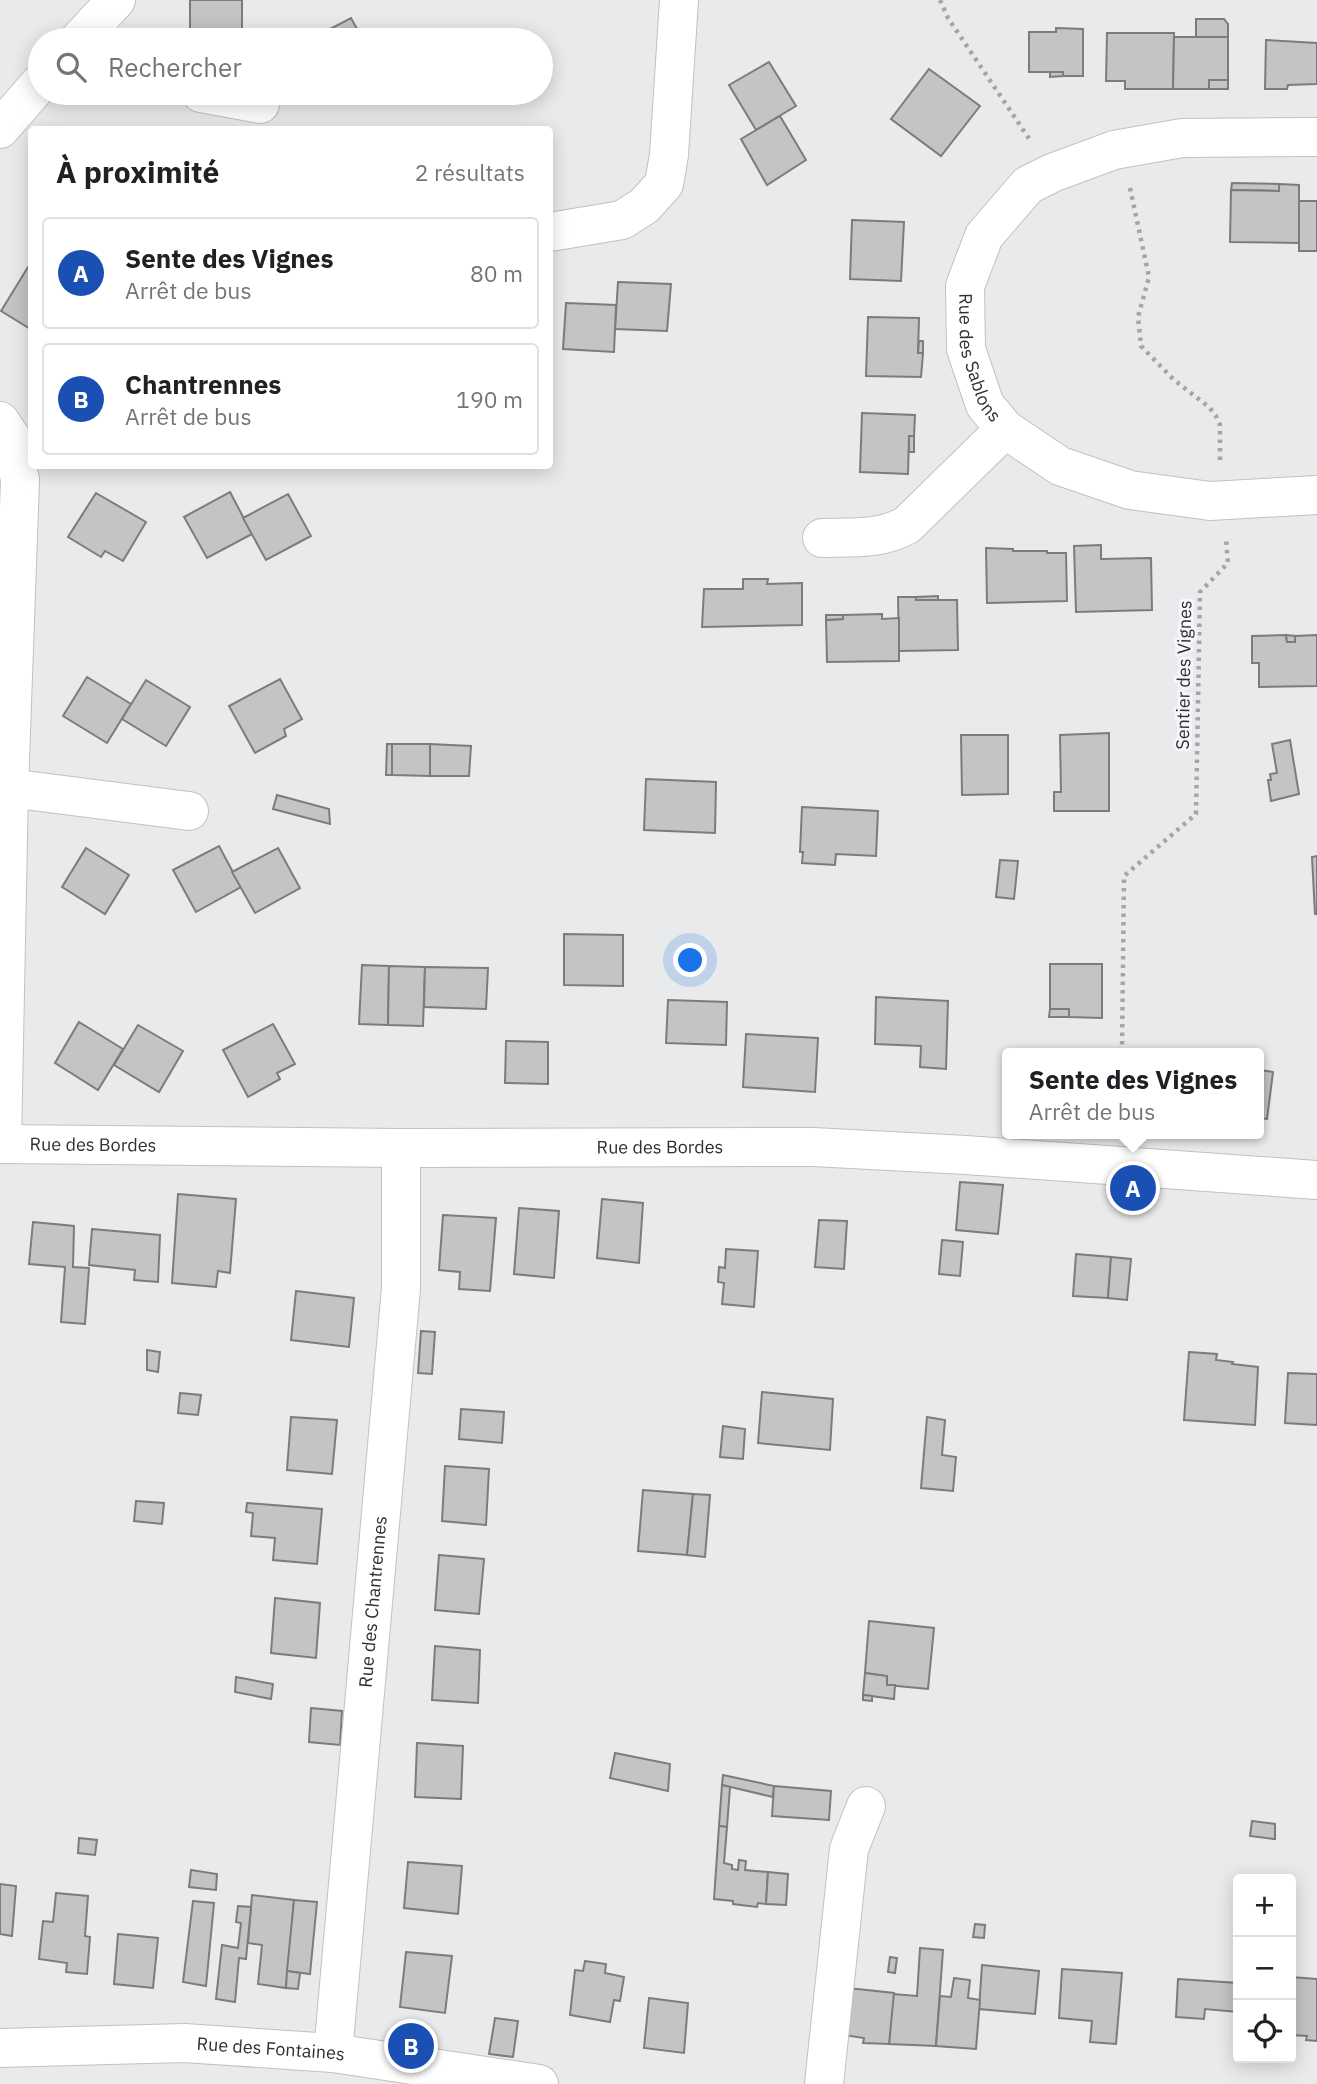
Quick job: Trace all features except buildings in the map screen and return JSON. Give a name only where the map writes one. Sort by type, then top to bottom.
[{"type":"street","points":[[90,28],[116,0]]},
{"type":"street","points":[[553,232],[622,220],[644,206],[664,184],[669,155],[679,0]]},
{"type":"street","points":[[0,129],[28,97]]},
{"type":"street","name":"Rue des Sablons","points":[[1317,137],[1182,138],[1114,150],[1052,173],[1028,185],[984,236],[965,286],[967,348],[985,405],[1005,429],[1060,466],[1130,490],[1210,501],[1317,495]]},
{"type":"street","points":[[0,421],[12,439],[20,480],[9,788],[1,1144]]},
{"type":"street","points":[[822,538],[879,536],[907,525],[1005,429]]},
{"type":"street","points":[[9,788],[189,811]]},
{"type":"street","name":"Rue des Bordes","points":[[1,1144],[401,1149],[813,1147],[1317,1180]]},
{"type":"street","name":"Rue des Chantrennes","points":[[333,2053],[401,1288],[401,1149]]},
{"type":"street","points":[[824,2084],[849,1849],[866,1806]]},
{"type":"street","name":"Rue des Fontaines","points":[[0,2048],[184,2043],[333,2053],[539,2084]]},
{"type":"path","points":[[940,0],[948,18],[1052,173]]},
{"type":"path","name":"Sentier des Vignes","points":[[1114,150],[1126,168],[1149,277],[1138,317],[1141,346],[1174,380],[1209,407],[1220,425],[1220,469],[1228,563],[1200,592],[1196,814],[1124,876],[1122,1048]]},
{"type":"place","name":"Sente des Vignes","points":[[1133,1188]]},
{"type":"place","name":"Chantrennes","points":[[411,2046]]}]
